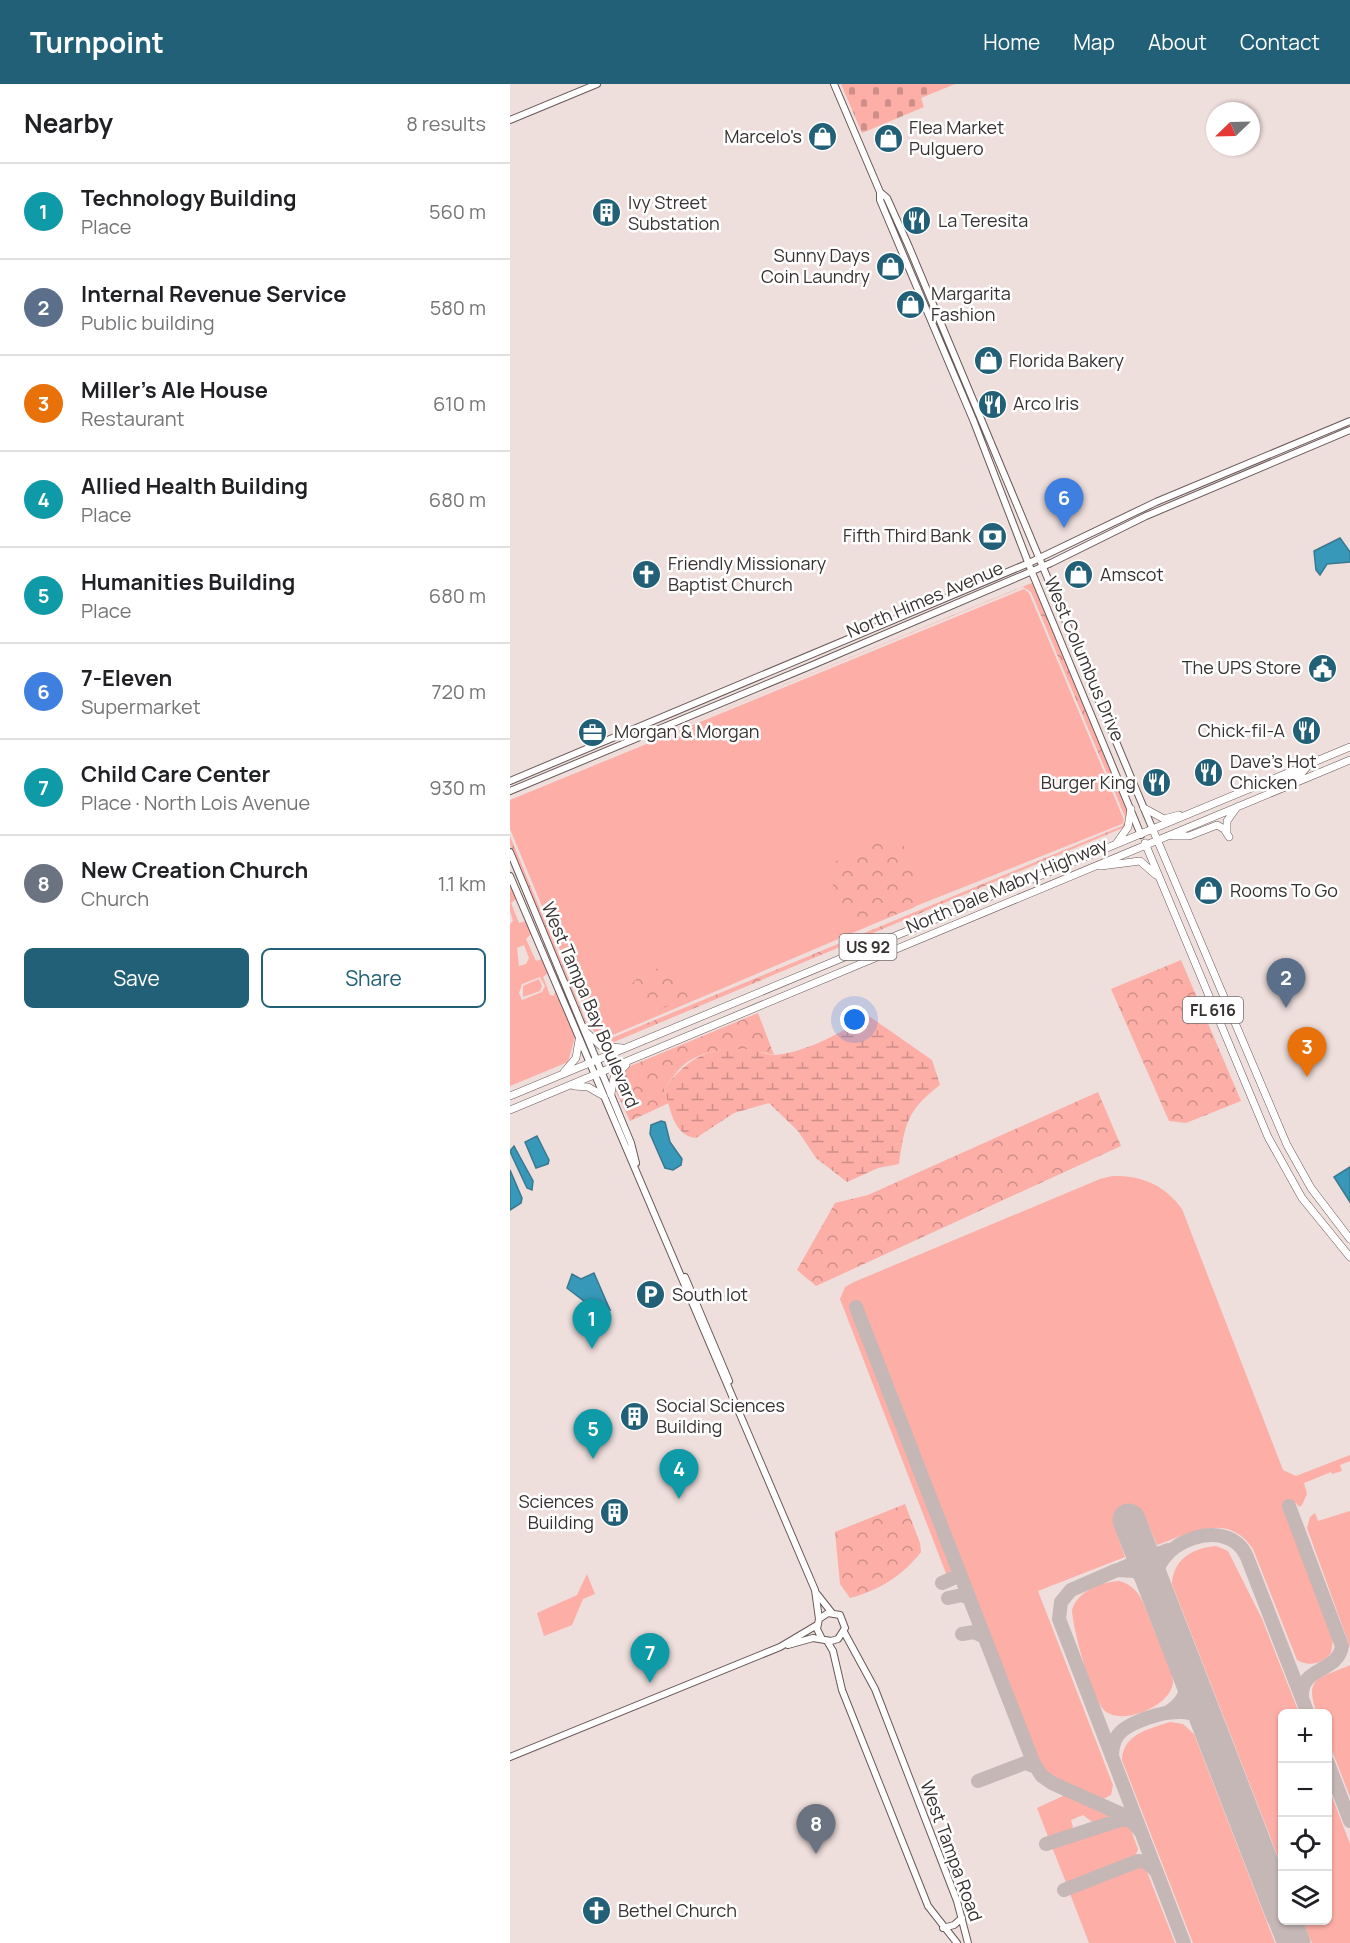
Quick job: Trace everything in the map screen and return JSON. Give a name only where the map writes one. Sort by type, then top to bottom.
[{"type":"main road","name":"US 92","points":[[1153,830],[1350,747]]},
{"type":"main road","name":"North Dale Mabry Highway","points":[[510,1110],[1350,760]]},
{"type":"main road","points":[[1279,789],[1281,784],[1300,775],[1309,765]]},
{"type":"main road","points":[[1167,836],[1188,836],[1217,825],[1229,837],[1227,821],[1238,807]]},
{"type":"main road","points":[[1144,808],[1164,819],[1196,811]]},
{"type":"main road","points":[[1114,846],[1128,827],[1131,809]]},
{"type":"main road","name":"North Dale Mabry Highway","points":[[510,1096],[1153,830]]},
{"type":"main road","name":"West Columbus Drive","points":[[1153,830],[1279,1127],[1311,1188],[1350,1239]]},
{"type":"main road","name":"West Columbus Drive","points":[[1141,835],[1268,1137],[1302,1198],[1350,1257]]},
{"type":"main road","points":[[1089,868],[1140,861],[1161,882]]},
{"type":"main road","points":[[834,961],[839,972]]},
{"type":"main road","points":[[586,1032],[601,1046],[624,1048]]},
{"type":"main road","points":[[563,1074],[576,1058],[579,1040]]},
{"type":"main road","points":[[611,1094],[614,1077],[632,1060]]},
{"type":"main road","points":[[568,1086],[588,1087],[602,1095]]},
{"type":"street","points":[[510,120],[597,84]]},
{"type":"street","name":"West Columbus Drive","points":[[834,84],[1141,835]]},
{"type":"street","name":"West Columbus Drive","points":[[880,192],[887,198],[909,247],[1153,830]]},
{"type":"street","name":"North Himes Avenue","points":[[510,781],[866,629],[1029,563],[1186,489],[1350,421]]},
{"type":"street","name":"North Himes Avenue","points":[[510,791],[1042,566],[1190,496],[1350,430]]},
{"type":"street","points":[[1190,496],[1196,489],[1221,474]]},
{"type":"street","points":[[1146,516],[1181,498],[1186,489]]},
{"type":"street","points":[[723,692],[727,701]]},
{"type":"street","points":[[1086,705],[1099,700]]},
{"type":"street","name":"West Tampa Bay Boulevard","points":[[511,855],[631,1143],[638,1171]]},
{"type":"street","name":"West Tampa Bay Boulevard","points":[[510,876],[602,1095],[638,1171],[814,1590],[832,1613]]},
{"type":"street","points":[[533,931],[542,928]]},
{"type":"street","points":[[554,981],[563,977]]},
{"type":"street","points":[[561,997],[570,994]]},
{"type":"street","name":"West Tampa Bay Boulevard","points":[[814,1590],[818,1622]]},
{"type":"street","points":[[510,1757],[780,1647],[810,1638],[838,1640],[844,1632],[842,1618],[832,1613],[780,1647]]},
{"type":"street","points":[[818,1622],[824,1640]]},
{"type":"street","name":"West Tampa Road","points":[[844,1632],[870,1678],[962,1918],[968,1943]]},
{"type":"street","name":"West Tampa Road","points":[[824,1640],[833,1651],[839,1680],[928,1906],[945,1931],[957,1943]]},
{"type":"street","points":[[950,1943],[945,1931],[962,1918]]},
{"type":"green space","points":[[841,84],[955,84],[921,98],[924,107],[862,133]]},
{"type":"green space","points":[[1034,582],[1127,812],[1125,827],[614,1042],[609,1039],[1122,826],[1126,819],[1031,592],[1023,587],[510,797]]},
{"type":"green space","points":[[1024,589],[1029,593],[1124,820],[1122,824],[916,906],[601,1040],[595,1034],[510,829],[510,800]]},
{"type":"green space","points":[[510,836],[590,1031],[510,844]]},
{"type":"green space","points":[[882,836],[896,840],[906,848],[913,860],[920,873],[915,889],[918,900],[915,907],[859,929],[838,900],[831,875],[831,865],[849,852]]},
{"type":"green space","points":[[510,883],[516,899],[511,903],[519,923],[526,921],[531,934],[526,939],[536,961],[542,959],[548,973],[543,977],[550,995],[554,996],[555,991],[575,1037],[568,1062],[510,1086],[510,924],[513,921],[510,911]],"holes":[[[524,945],[529,958],[526,964],[519,966],[517,948]],[[540,977],[545,986],[542,992],[522,1000],[519,993],[522,984]]]},
{"type":"green space","points":[[1181,960],[1241,1101],[1186,1123],[1169,1121],[1111,989]]},
{"type":"green space","points":[[667,967],[681,978],[681,984],[688,995],[687,998],[656,1011],[645,1004],[638,1005],[631,1000],[630,986],[633,982],[646,973]]},
{"type":"green space","points":[[539,979],[542,986],[540,991],[523,997],[523,986]]},
{"type":"green space","points":[[758,1013],[774,1055],[729,1050],[696,1057],[683,1065],[664,1088],[669,1103],[630,1121],[616,1092],[617,1078],[628,1067]]},
{"type":"green space","points":[[866,1014],[932,1060],[940,1085],[921,1102],[909,1119],[899,1164],[878,1168],[847,1182],[816,1158],[798,1131],[769,1103],[734,1113],[696,1138],[688,1136],[677,1126],[664,1088],[682,1069],[700,1056],[732,1049],[747,1049],[774,1055],[797,1051],[836,1035]]},
{"type":"green space","points":[[1098,1092],[1121,1146],[816,1286],[797,1270],[835,1203],[868,1195]]},
{"type":"green space","points":[[1112,1176],[1133,1177],[1152,1183],[1168,1194],[1182,1209],[1283,1470],[1296,1476],[1350,1455],[1350,1461],[1340,1465],[1342,1471],[1332,1474],[1331,1472],[1304,1483],[1307,1494],[1302,1505],[1299,1507],[1296,1503],[1284,1508],[1333,1640],[1331,1653],[1319,1662],[1311,1664],[1297,1660],[1253,1549],[1243,1537],[1232,1531],[1208,1528],[1157,1545],[1144,1514],[1114,1525],[1125,1557],[1038,1591],[1113,1785],[1111,1795],[1103,1799],[1085,1795],[1057,1781],[1038,1761],[860,1305],[851,1308],[952,1569],[947,1576],[840,1299],[845,1287],[854,1282]]},
{"type":"green space","points":[[905,1504],[920,1543],[921,1552],[890,1581],[850,1598],[840,1584],[835,1532]]},
{"type":"green space","points":[[1350,1511],[1350,1647],[1307,1528],[1310,1517],[1315,1513],[1318,1521]]},
{"type":"green space","points":[[1216,1546],[1228,1551],[1262,1619],[1297,1709],[1278,1709],[1278,1857],[1172,1584],[1173,1575],[1180,1562],[1192,1552]]},
{"type":"green space","points":[[587,1574],[595,1594],[583,1599],[572,1625],[544,1636],[537,1613],[577,1595]]},
{"type":"green space","points":[[1119,1581],[1132,1587],[1140,1597],[1167,1661],[1173,1682],[1164,1699],[1155,1706],[1133,1715],[1122,1716],[1112,1715],[1099,1703],[1079,1647],[1072,1610],[1079,1598],[1091,1589],[1105,1583]]},
{"type":"green space","points":[[1350,1665],[1350,1797],[1332,1750],[1332,1709],[1316,1709],[1313,1701],[1313,1685],[1323,1677]]},
{"type":"green space","points":[[1170,1722],[1183,1724],[1194,1734],[1275,1943],[1193,1943],[1122,1760],[1123,1751],[1132,1738],[1146,1730]]},
{"type":"green space","points":[[1065,1795],[1113,1817],[1095,1824],[1083,1815],[1071,1820],[1073,1827],[1068,1833],[1049,1839],[1037,1808]]},
{"type":"green space","points":[[1332,1797],[1350,1844],[1350,1943],[1312,1943],[1305,1925],[1332,1925]]},
{"type":"green space","points":[[1119,1824],[1130,1828],[1138,1849],[1135,1857],[1067,1885],[1052,1847]]},
{"type":"green space","points":[[1133,1866],[1142,1867],[1147,1872],[1175,1943],[1089,1943],[1069,1891]]},
{"type":"water","points":[[1340,538],[1350,552],[1350,562],[1327,564],[1320,575],[1316,570],[1314,551]]},
{"type":"water","points":[[661,1121],[665,1122],[670,1142],[682,1159],[681,1165],[673,1170],[665,1168],[650,1134],[651,1125]]},
{"type":"water","points":[[537,1136],[549,1160],[548,1164],[536,1168],[525,1142]]},
{"type":"water","points":[[514,1146],[533,1181],[532,1190],[527,1188],[512,1156],[510,1151]]},
{"type":"water","points":[[1350,1167],[1350,1202],[1334,1177]]},
{"type":"water","points":[[510,1170],[522,1198],[521,1203],[510,1210]]},
{"type":"water","points":[[594,1273],[610,1310],[584,1301],[567,1288],[572,1274],[581,1279]]},
{"type":"taxiway","points":[[856,1307],[1034,1764],[1042,1776],[1052,1783],[1128,1817],[1140,1831]]},
{"type":"taxiway","points":[[1289,1506],[1342,1646],[1334,1661],[1307,1679],[1303,1686],[1302,1696]]},
{"type":"taxiway","points":[[1155,1586],[1157,1570],[1165,1557],[1177,1546],[1192,1538],[1208,1535],[1224,1537],[1237,1544],[1247,1557],[1306,1709]]},
{"type":"taxiway","points":[[1122,1568],[1168,1550]]},
{"type":"taxiway","points":[[1155,1586],[1135,1571],[1117,1570],[1071,1590],[1061,1602],[1059,1619],[1184,1943]]},
{"type":"taxiway","points":[[942,1583],[960,1575]]},
{"type":"taxiway","points":[[948,1598],[962,1595],[969,1598]]},
{"type":"taxiway","points":[[1168,1712],[1179,1704],[1185,1694],[1187,1683],[1183,1660],[1169,1626]]},
{"type":"taxiway","points":[[962,1634],[974,1632],[983,1636]]},
{"type":"taxiway","points":[[1112,1757],[1115,1740],[1124,1729],[1157,1715],[1191,1713],[1199,1717],[1209,1728],[1227,1774]]},
{"type":"taxiway","points":[[978,1781],[1025,1763],[1036,1767]]},
{"type":"taxiway","points":[[1332,1774],[1350,1821]]},
{"type":"taxiway","points":[[1046,1844],[1120,1820],[1131,1820]]},
{"type":"taxiway","points":[[1064,1890],[1138,1861],[1146,1862],[1155,1870]]},
{"type":"runway","points":[[1129,1520],[1278,1904]]},
{"type":"runway","points":[[1287,1925],[1294,1943]]},
{"type":"place","name":"Marcelo's","points":[[823,137]]},
{"type":"place","name":"Flea Market Pulguero","points":[[888,138]]},
{"type":"place","name":"Ivy Street Substation","points":[[607,213]]},
{"type":"place","name":"La Teresita","points":[[917,221]]},
{"type":"place","name":"Sunny Days Coin Laundry","points":[[891,266]]},
{"type":"place","name":"Margarita Fashion","points":[[910,304]]},
{"type":"place","name":"Florida Bakery","points":[[988,361]]},
{"type":"place","name":"Arco Iris","points":[[992,404]]},
{"type":"place","name":"7-Eleven","points":[[1064,528]]},
{"type":"place","name":"Fifth Third Bank","points":[[992,536]]},
{"type":"place","name":"Friendly Missionary Baptist Church","points":[[647,574]]},
{"type":"place","name":"Amscot","points":[[1079,575]]},
{"type":"place","name":"The UPS Store","points":[[1322,668]]},
{"type":"place","name":"Chick-fil-A","points":[[1306,731]]},
{"type":"place","name":"Morgan & Morgan","points":[[593,732]]},
{"type":"place","name":"Dave's Hot Chicken","points":[[1209,772]]},
{"type":"place","name":"Burger King","points":[[1157,783]]},
{"type":"place","name":"Rooms To Go","points":[[1209,891]]},
{"type":"place","name":"Internal Revenue Service","points":[[1286,1008]]},
{"type":"place","name":"Miller's Ale House","points":[[1307,1077]]},
{"type":"place","name":"South lot","points":[[651,1295]]},
{"type":"place","name":"Technology Building","points":[[592,1349]]},
{"type":"place","name":"Social Sciences Building","points":[[635,1416]]},
{"type":"place","name":"Humanities Building","points":[[593,1459]]},
{"type":"place","name":"Allied Health Building","points":[[679,1499]]},
{"type":"place","name":"Sciences Building","points":[[615,1512]]},
{"type":"place","name":"Child Care Center","points":[[650,1683]]},
{"type":"place","name":"New Creation Church","points":[[816,1854]]},
{"type":"place","name":"Bethel Church","points":[[597,1911]]}]
